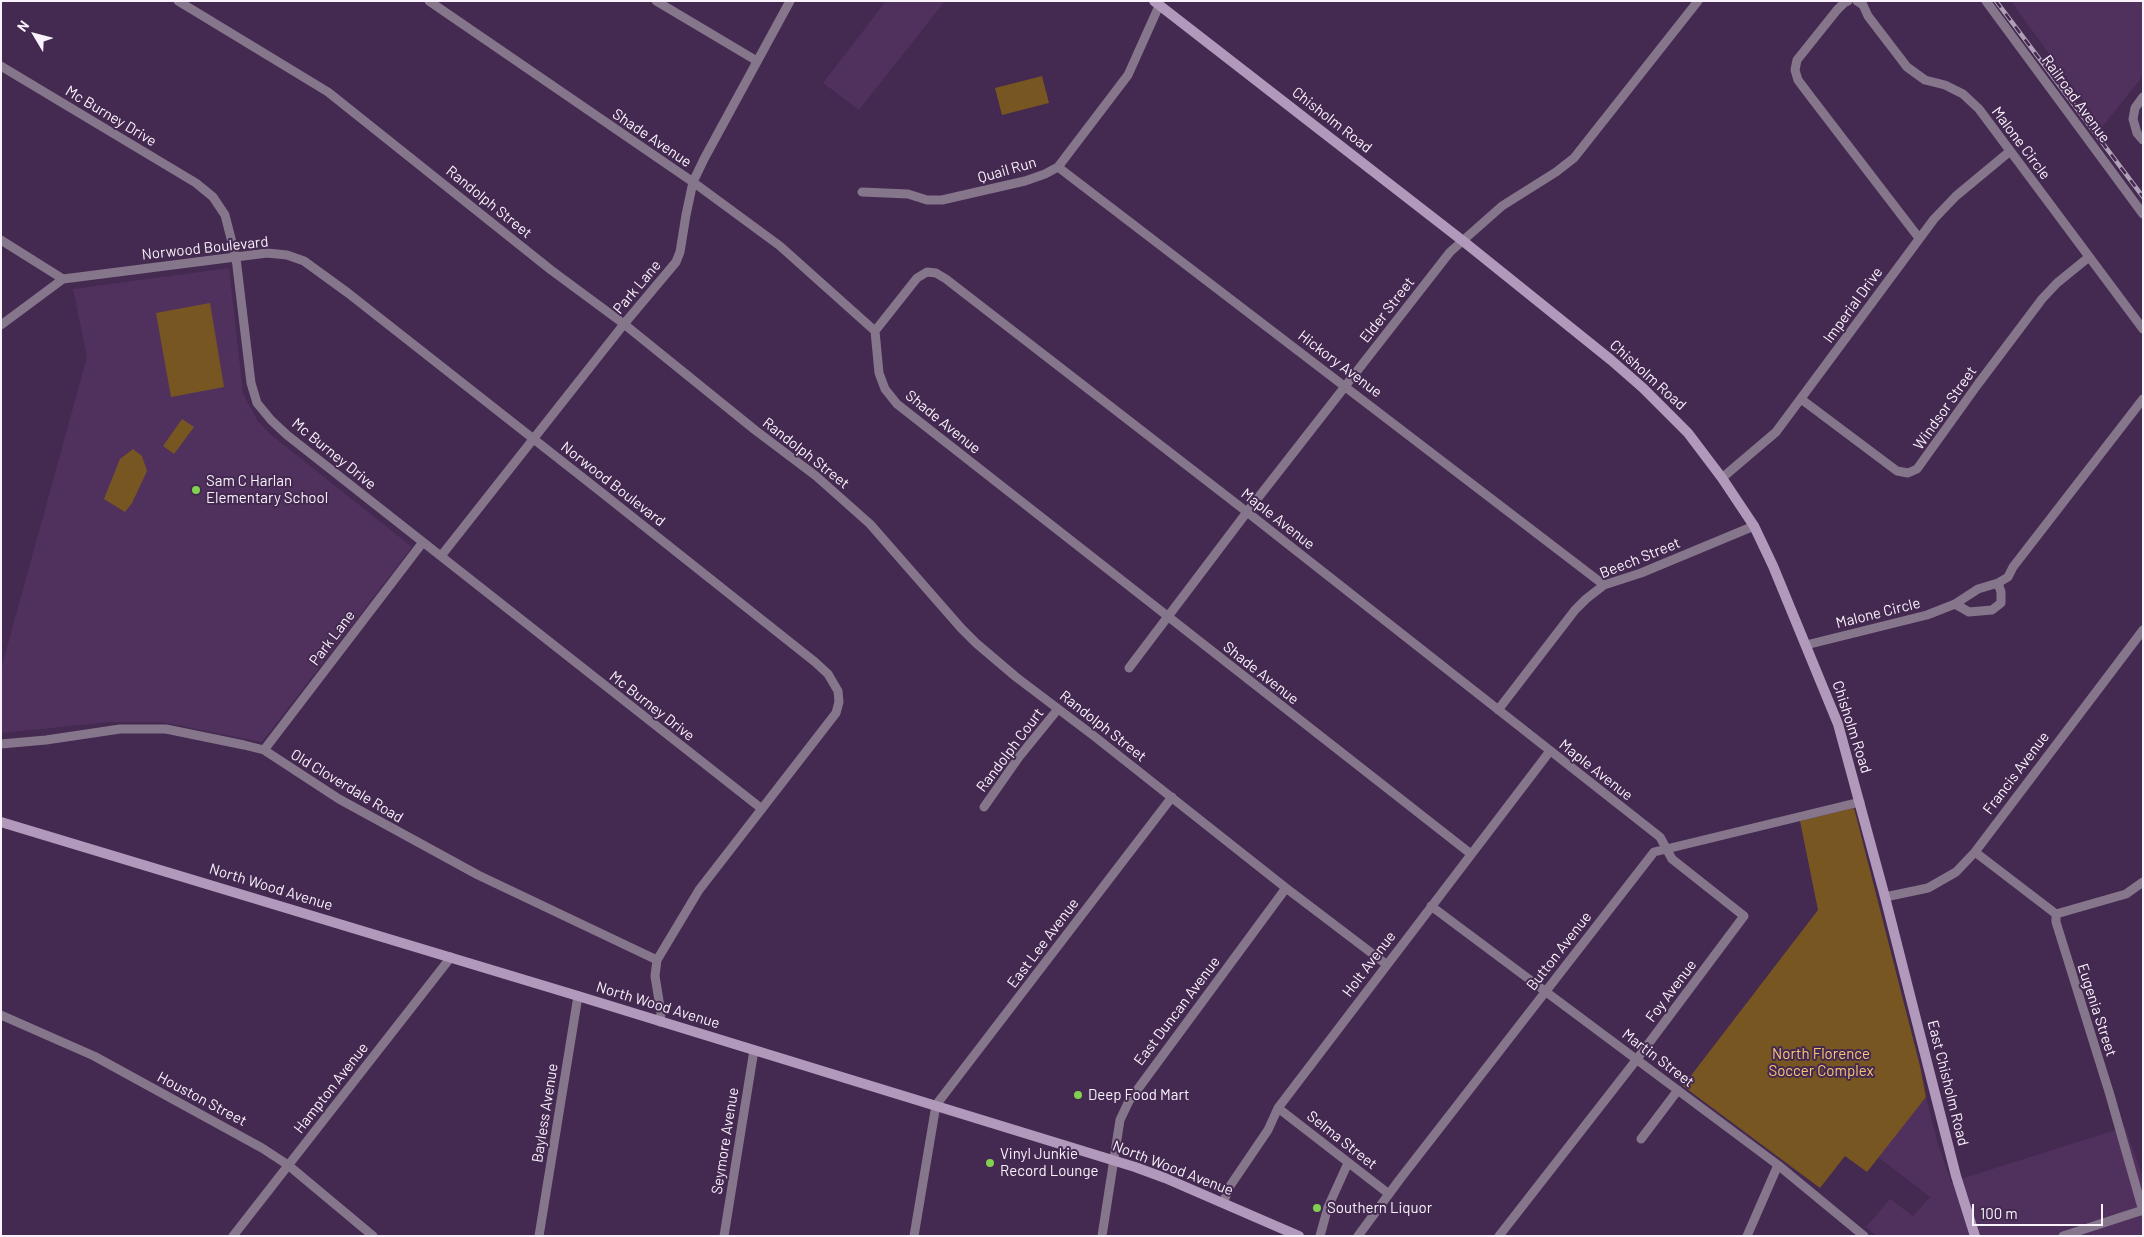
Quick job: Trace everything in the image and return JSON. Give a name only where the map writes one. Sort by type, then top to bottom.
[{"type":"main road","name":"Chisholm Road","points":[[1159,3],[1463,240],[1643,388],[1688,433],[1722,478],[1754,526],[1783,588],[1838,724],[1886,897],[1895,937]]},
{"type":"main road","name":"North Wood Avenue","points":[[1,822],[451,957],[1112,1160],[1165,1178],[1299,1236]]},
{"type":"main road","name":"East Chisholm Road","points":[[1895,937],[1956,1176],[1975,1236]]},
{"type":"street","name":"Randolph Street","points":[[178,1],[328,92],[551,270],[624,324],[755,430],[816,476],[862,516],[913,571],[961,628],[1016,677],[1386,964]]},
{"type":"street","name":"Shade Avenue","points":[[429,1],[693,182],[785,251],[875,331],[879,373],[885,389],[897,404],[1471,854]]},
{"type":"street","points":[[656,1],[757,61]]},
{"type":"street","name":"Park Lane","points":[[440,556],[624,324],[676,262],[680,252],[693,182],[790,1]]},
{"type":"street","name":"Elder Street","points":[[1129,668],[1247,512],[1450,252],[1502,206],[1556,172],[1574,158],[1698,1]]},
{"type":"street","points":[[1848,1],[1837,10],[1797,60],[1795,70],[1798,80],[1919,238]]},
{"type":"street","name":"Malone Circle","points":[[1856,1],[1863,5],[1868,16],[1907,67],[1925,80],[1945,85],[1963,94],[1979,109],[2009,152],[2068,227],[2143,329]]},
{"type":"street","name":"Railroad Avenue","points":[[1986,1],[2143,214]]},
{"type":"street","name":"Quail Run","points":[[862,192],[908,194],[926,200],[942,200],[1025,181],[1046,174],[1058,167],[1128,75],[1159,3]]},
{"type":"street","name":"Mc Burney Drive","points":[[1,66],[196,183],[213,197],[225,215],[236,258],[251,383],[257,402],[271,420],[287,435],[762,809]]},
{"type":"street","points":[[2143,97],[2135,108],[2133,119],[2137,133],[2143,140]]},
{"type":"street","name":"Imperial Drive","points":[[1722,478],[1776,432],[1919,238],[1956,196],[2009,152]]},
{"type":"street","name":"Hickory Avenue","points":[[1058,167],[1604,585]]},
{"type":"street","points":[[1,240],[63,279],[1,325]]},
{"type":"street","name":"Norwood Boulevard","points":[[63,279],[267,253],[287,255],[304,261],[348,292],[815,662],[834,682],[839,702],[836,713],[699,890],[666,941],[657,960],[655,976],[661,1013],[660,1022]]},
{"type":"street","name":"Windsor Street","points":[[1801,399],[1897,471],[1908,473],[1917,469],[1978,384],[2042,300],[2057,283],[2089,258]]},
{"type":"street","name":"Maple Avenue","points":[[875,331],[917,278],[927,272],[936,273],[962,291],[1247,512],[1660,837],[1666,848]]},
{"type":"street","name":"Malone Circle","points":[[1806,645],[1927,615],[1955,604],[1978,589],[1998,583],[2008,576],[2019,559],[2143,399]]},
{"type":"street","name":"Beech Street","points":[[1498,710],[1575,610],[1604,585],[1641,573],[1754,526]]},
{"type":"street","name":"Park Lane","points":[[264,750],[423,542]]},
{"type":"street","points":[[1955,604],[1970,612],[1992,610],[2001,603],[2001,592],[1998,583]]},
{"type":"street","name":"Francis Avenue","points":[[1886,897],[1928,888],[1947,879],[1975,852],[2143,630]]},
{"type":"street","name":"Randolph Court","points":[[984,807],[1019,757],[1058,709]]},
{"type":"street","name":"Old Cloverdale Road","points":[[1,744],[46,740],[120,729],[166,729],[264,750],[338,799],[478,876],[657,960]]},
{"type":"street","name":"Holt Avenue","points":[[1222,1202],[1230,1186],[1268,1130],[1278,1108],[1550,751]]},
{"type":"street","name":"East Lee Avenue","points":[[936,1106],[1172,798]]},
{"type":"street","name":"Button Avenue","points":[[1358,1236],[1654,852],[1860,802]]},
{"type":"street","name":"Foy Avenue","points":[[1498,1236],[1637,1059],[1744,916],[1672,859],[1666,848]]},
{"type":"street","points":[[1975,852],[2056,914],[2126,894],[2143,882]]},
{"type":"street","name":"East Duncan Avenue","points":[[1102,1236],[1112,1160],[1120,1120],[1133,1096],[1286,888]]},
{"type":"street","name":"Martin Street","points":[[1431,906],[1778,1165],[1864,1236]]},
{"type":"street","name":"Eugenia Street","points":[[2056,914],[2056,922],[2110,1095],[2143,1210]]},
{"type":"street","name":"Hampton Avenue","points":[[233,1236],[451,957]]},
{"type":"street","name":"Bayless Avenue","points":[[539,1236],[578,996]]},
{"type":"street","name":"Houston Street","points":[[1,1015],[94,1056],[262,1148],[288,1165],[373,1236]]},
{"type":"street","name":"Seymore Avenue","points":[[724,1236],[754,1050]]},
{"type":"street","points":[[1641,1139],[1678,1090]]},
{"type":"street","points":[[914,1236],[936,1106]]},
{"type":"street","name":"Selma Street","points":[[1278,1108],[1389,1194]]},
{"type":"street","points":[[1320,1236],[1328,1207],[1348,1162]]},
{"type":"street","points":[[1747,1236],[1778,1165]]},
{"type":"street","points":[[2063,1236],[2143,1210]]},
{"type":"shaded area","points":[[886,1],[945,1],[859,110],[823,83]]},
{"type":"shaded area","points":[[2011,1],[2143,1],[2143,76],[2102,127]]},
{"type":"shaded area","name":"Sam C Harlan Elementary School","points":[[229,268],[243,393],[257,420],[270,434],[412,547],[262,742],[162,722],[110,722],[1,733],[1,669],[87,357],[73,289]]},
{"type":"shaded area","points":[[1926,1097],[1938,1144],[1951,1182],[2125,1127],[2143,1177],[2143,1236],[1877,1236],[1866,1227],[1890,1199],[1913,1216],[1930,1197],[1878,1157]]},
{"type":"green space","points":[[1042,76],[1049,103],[1002,115],[995,88]]},
{"type":"green space","points":[[210,303],[224,387],[171,397],[156,313]]},
{"type":"green space","points":[[182,419],[194,427],[174,454],[163,446]]},
{"type":"green space","points":[[133,449],[142,456],[147,471],[132,503],[125,512],[104,499],[120,459]]},
{"type":"green space","name":"North Florence Soccer Complex","points":[[1854,808],[1920,1066],[1926,1097],[1867,1172],[1845,1156],[1820,1188],[1683,1086],[1818,910],[1800,821]]},
{"type":"railway","points":[[1996,1],[2143,197]]},
{"type":"place","name":"Sam C Harlan Elementary School","points":[[196,490]]},
{"type":"place","name":"Deep Food Mart","points":[[1078,1095]]},
{"type":"place","name":"Vinyl Junkie Record Lounge","points":[[990,1163]]},
{"type":"place","name":"Southern Liquor","points":[[1317,1208]]}]
